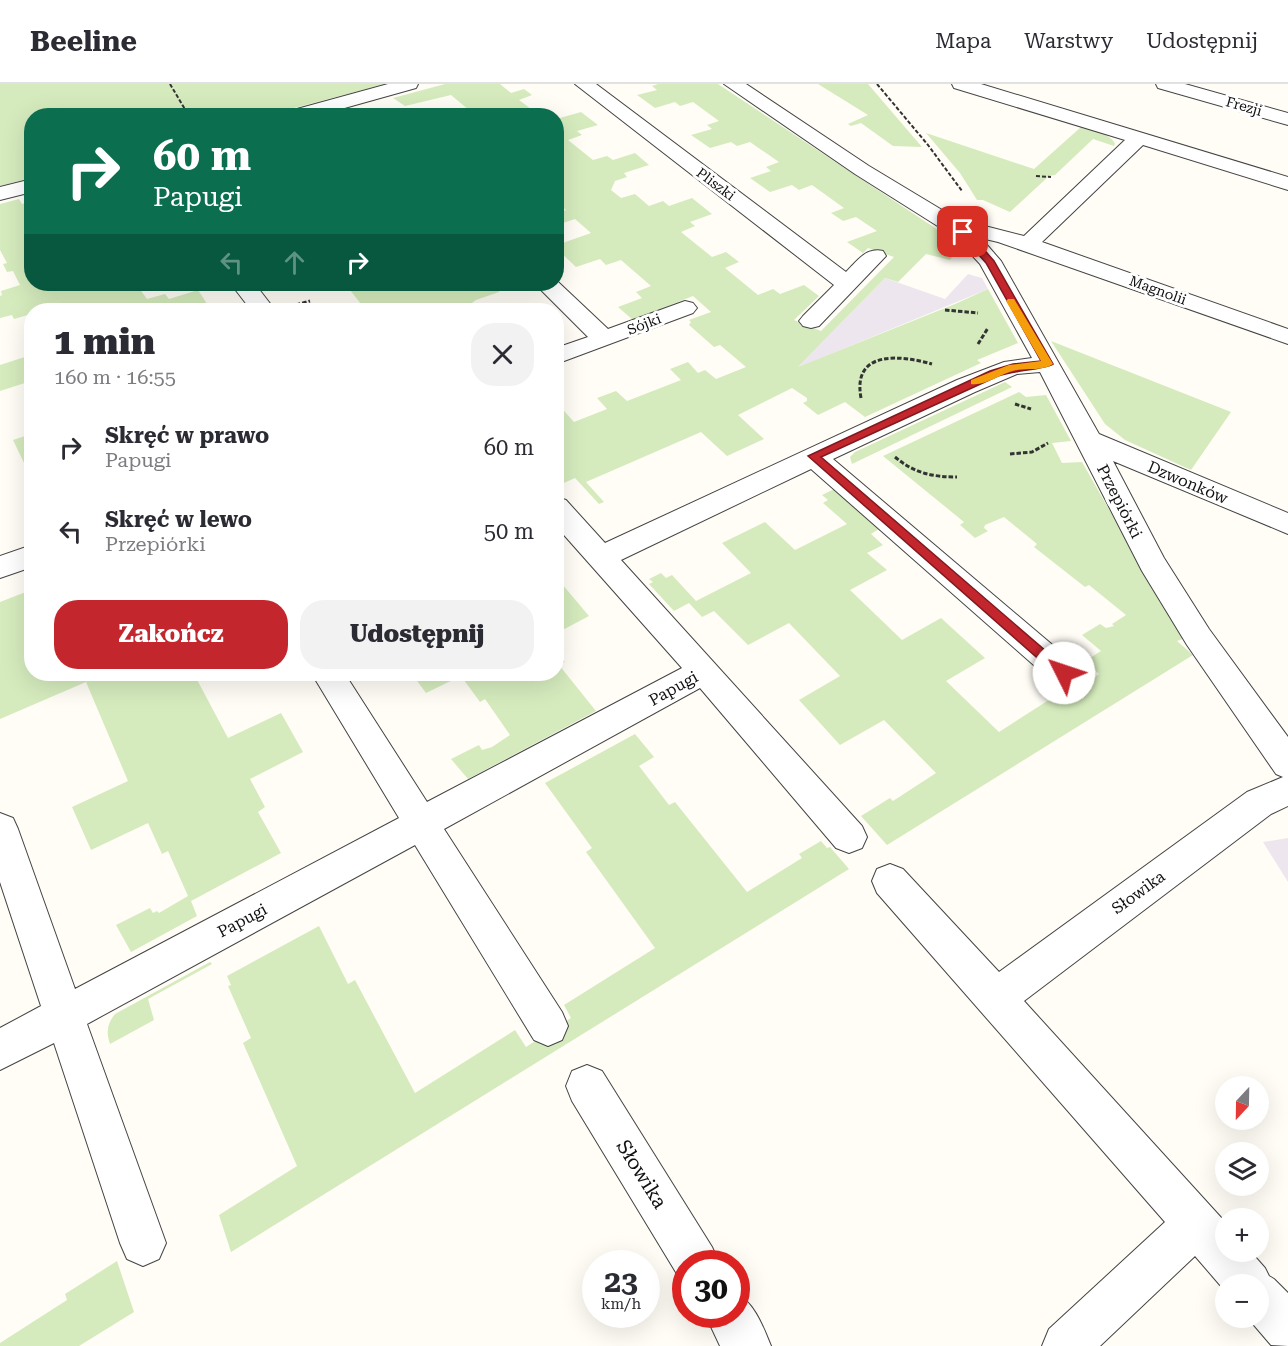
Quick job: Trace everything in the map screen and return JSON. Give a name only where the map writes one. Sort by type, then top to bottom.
[{"type":"street","points":[[346,108],[366,105],[409,84]]},
{"type":"street","name":"Pliszki","points":[[584,84],[847,284]]},
{"type":"street","points":[[733,84],[862,170],[963,232]]},
{"type":"street","points":[[961,84],[1288,184]]},
{"type":"street","name":"Frezji","points":[[1165,84],[1288,119]]},
{"type":"street","points":[[1028,244],[1139,138]]},
{"type":"street","points":[[0,194],[24,187]]},
{"type":"street","name":"Magnolii","points":[[963,232],[977,231],[1028,244],[1288,337]]},
{"type":"street","name":"Przepiórki","points":[[963,232],[990,261],[1163,582],[1198,638],[1285,765]]},
{"type":"street","points":[[811,321],[875,256]]},
{"type":"street","points":[[248,291],[258,303]]},
{"type":"street","points":[[554,291],[604,339]]},
{"type":"street","name":"Sójki","points":[[564,354],[685,308]]},
{"type":"street","points":[[601,557],[813,456],[994,374],[1013,367],[1047,364]]},
{"type":"street","name":"Dzwonków","points":[[1088,440],[1288,524]]},
{"type":"street","points":[[813,456],[1064,673]]},
{"type":"street","name":"Papugi","points":[[564,516],[849,837]]},
{"type":"street","name":"Papugi","points":[[0,1050],[704,671]]},
{"type":"street","points":[[332,681],[548,1026]]},
{"type":"street","name":"Słowika","points":[[996,998],[1259,803],[1285,765]]},
{"type":"street","points":[[0,830],[143,1243]]},
{"type":"street","points":[[890,881],[1240,1274]]},
{"type":"street","name":"Słowika","points":[[587,1086],[688,1250]]},
{"type":"street","points":[[1066,1346],[1196,1224]]},
{"type":"street","points":[[1269,1307],[1288,1328]]},
{"type":"street","points":[[736,1328],[747,1346]]},
{"type":"path","points":[[170,84],[184,108]]},
{"type":"path","points":[[877,84],[956,179]]},
{"type":"path","points":[[945,310],[985,313]]},
{"type":"path","points":[[970,350],[984,336],[991,319]]},
{"type":"path","points":[[919,360],[936,359]]},
{"type":"path","points":[[1014,404],[1035,411]]},
{"type":"path","points":[[1010,454],[1032,452],[1042,448],[1050,441]]},
{"type":"path","points":[[888,451],[908,469],[921,474],[957,477]]},
{"type":"shaded area","points":[[968,274],[982,278],[988,289],[797,368],[885,278],[945,299]]},
{"type":"shaded area","points":[[1288,838],[1288,882],[1263,842]]},
{"type":"green space","points":[[0,84],[386,84],[294,108],[24,108],[24,180],[0,186]]},
{"type":"green space","points":[[445,84],[500,84],[511,93],[524,89],[532,95],[519,100],[530,108],[467,108],[451,95],[405,106],[393,98]]},
{"type":"green space","points":[[658,84],[718,84],[956,244],[950,260],[926,254],[898,282],[885,278],[798,367],[988,289],[1018,343],[977,360],[981,363],[865,417],[845,402],[818,415],[803,403],[807,401],[807,398],[792,388],[738,415],[764,439],[727,456],[701,432],[586,482],[604,502],[599,504],[575,478],[564,483],[564,411],[574,422],[607,409],[597,398],[616,391],[627,401],[681,380],[670,369],[688,362],[698,373],[705,370],[716,379],[746,367],[720,345],[714,347],[689,325],[691,322],[689,320],[711,312],[693,296],[633,320],[618,307],[642,298],[636,292],[651,286],[621,260],[606,265],[600,259],[576,267],[564,256],[564,243],[591,233],[575,219],[564,223],[564,211],[566,210],[564,208],[564,117],[581,112],[598,125],[577,131],[582,135],[568,140],[593,160],[607,156],[613,160],[635,153],[649,165],[624,173],[627,177],[615,181],[611,190],[621,198],[635,194],[649,206],[663,201],[669,206],[692,198],[712,214],[690,222],[695,226],[681,232],[712,257],[726,252],[739,262],[725,268],[758,295],[773,289],[780,294],[804,285],[819,296],[794,320],[821,331],[894,257],[868,248],[863,253],[847,242],[877,231],[856,217],[843,221],[831,213],[844,208],[812,185],[799,190],[792,185],[770,192],[750,178],[771,171],[766,167],[779,162],[750,142],[737,146],[731,142],[710,148],[691,135],[712,129],[707,125],[719,121],[693,102],[680,106],[675,102],[655,108],[637,95],[657,90],[652,86]]},
{"type":"green space","points":[[818,84],[868,84],[922,147],[893,146],[861,123],[851,126],[848,124],[868,115]]},
{"type":"green space","points":[[1081,127],[1109,137],[1113,140],[1114,146],[1093,139],[1055,175],[1049,176],[1010,212],[983,200],[977,200],[960,173],[926,133],[1034,169]]},
{"type":"green space","points":[[19,199],[24,204],[24,291],[141,291],[147,299],[165,294],[169,299],[199,291],[206,303],[24,303],[24,316],[14,319],[12,315],[0,318],[1,291],[20,285],[13,271],[7,272],[3,264],[7,263],[0,250],[0,204]]},
{"type":"green space","points":[[351,291],[500,291],[472,303],[360,303]]},
{"type":"green space","points":[[1051,341],[1231,412],[1191,470],[1125,440],[1105,424]]},
{"type":"green space","points":[[24,357],[24,383],[0,391],[0,365]]},
{"type":"green space","points":[[1005,382],[1012,387],[852,464],[850,457],[855,452]]},
{"type":"green space","points":[[1019,392],[1026,397],[1046,395],[1071,441],[1052,443],[1062,463],[1082,462],[1159,597],[1188,637],[1177,641],[1193,655],[887,845],[861,816],[890,798],[893,801],[936,773],[884,720],[840,745],[799,700],[840,676],[789,623],[748,645],[714,611],[702,617],[689,603],[674,611],[649,584],[653,582],[649,579],[661,573],[666,578],[672,575],[696,601],[751,573],[722,543],[765,522],[795,550],[847,524],[823,503],[828,500],[822,495],[834,489],[879,529],[871,534],[883,545],[867,553],[887,570],[850,590],[902,640],[941,618],[985,658],[946,681],[999,732],[1080,680],[1085,684],[1099,674],[1085,661],[1101,651],[1082,635],[1100,624],[1106,628],[1114,626],[1112,624],[1126,615],[1089,585],[1085,587],[1034,547],[1037,544],[1004,517],[985,525],[984,528],[988,531],[975,538],[960,525],[964,522],[883,456]]},
{"type":"green space","points":[[24,436],[24,463],[13,440]]},
{"type":"green space","points":[[564,586],[589,616],[564,629]]},
{"type":"green space","points":[[24,593],[24,681],[198,681],[228,738],[281,713],[303,752],[250,779],[265,807],[258,812],[281,853],[191,901],[197,916],[131,952],[116,925],[150,908],[153,913],[157,911],[159,913],[188,896],[168,851],[162,854],[148,823],[91,850],[72,807],[128,781],[86,682],[0,719],[0,602]]},
{"type":"green space","points":[[564,671],[596,711],[468,779],[451,759],[479,745],[482,750],[492,747],[510,735],[485,699],[480,702],[465,681],[564,681]]},
{"type":"green space","points":[[417,681],[451,681],[426,693]]},
{"type":"green space","points":[[635,734],[654,757],[639,766],[669,805],[675,802],[747,892],[802,858],[799,854],[821,841],[827,848],[830,847],[849,869],[231,1252],[219,1215],[297,1166],[243,1043],[251,1038],[228,986],[231,985],[227,976],[319,926],[348,984],[355,980],[415,1093],[515,1030],[526,1047],[571,1018],[564,1005],[655,948],[586,852],[592,848],[545,783]]},
{"type":"green space","points":[[210,962],[212,964],[148,999],[154,1020],[110,1044],[108,1028],[115,1014]]},
{"type":"green space","points":[[117,1261],[134,1312],[79,1346],[0,1346],[0,1343],[67,1300],[65,1294]]},
{"type":"slow traffic","points":[[975,382],[1013,367],[1047,364],[1011,301]]},
{"type":"route","points":[[963,232],[990,261],[1047,364],[1004,370],[813,456],[1064,673]]}]
